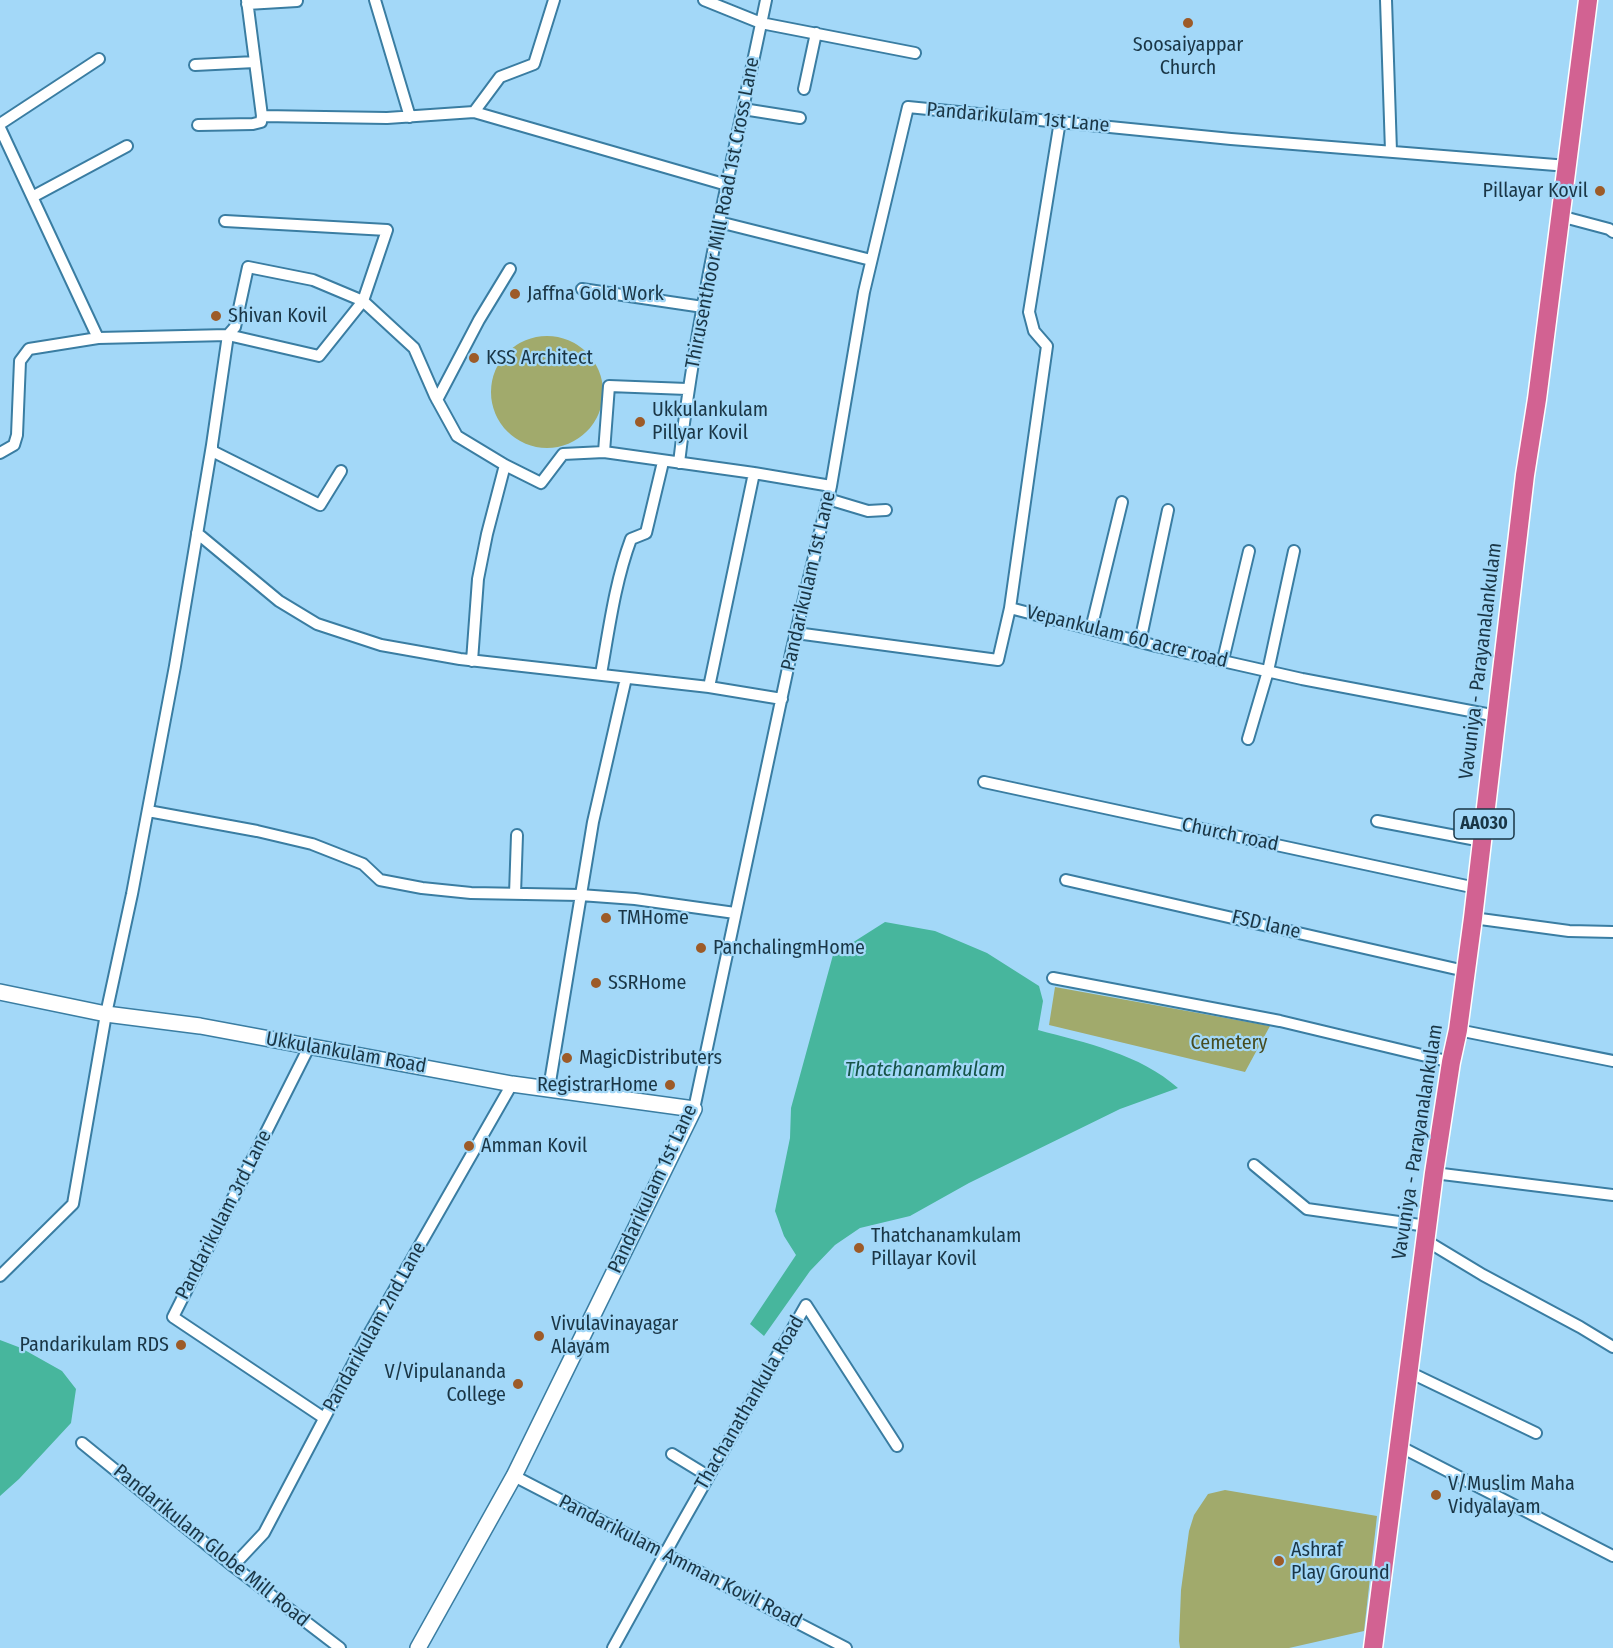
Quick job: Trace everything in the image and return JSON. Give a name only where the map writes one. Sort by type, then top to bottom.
[{"type":"highway","name":"Vavuniya - Parayanalankulam","points":[[1373,1648],[1434,1173],[1458,1030],[1473,918],[1526,475],[1588,0]]},
{"type":"street","points":[[375,0],[410,117]]},
{"type":"street","points":[[474,112],[500,77],[534,64],[554,0]]},
{"type":"street","points":[[704,0],[761,22],[915,53]]},
{"type":"street","name":"Thirusenthoor Mill Road 1st Cross Lane","points":[[679,463],[687,389],[702,307],[766,0]]},
{"type":"street","points":[[1386,0],[1391,151]]},
{"type":"street","points":[[198,125],[261,122],[247,2],[297,1]]},
{"type":"street","points":[[804,89],[816,33]]},
{"type":"street","points":[[98,338],[0,126],[99,59]]},
{"type":"street","points":[[195,65],[255,62]]},
{"type":"street","name":"Pandarikulam 1st Lane","points":[[418,1648],[514,1476],[694,1109],[796,633],[831,486],[871,260],[908,107],[1231,139],[1568,166]]},
{"type":"street","points":[[743,109],[800,118]]},
{"type":"street","points":[[262,116],[387,118],[474,112],[727,185]]},
{"type":"street","points":[[1010,608],[1047,346],[1034,331],[1029,312],[1060,121]]},
{"type":"street","points":[[34,196],[127,146]]},
{"type":"street","points":[[1560,216],[1613,232]]},
{"type":"street","points":[[0,453],[14,445],[17,435],[20,362],[29,349],[98,338],[228,335],[319,356],[363,301],[387,230],[225,221]]},
{"type":"street","points":[[719,222],[871,260]]},
{"type":"street","points":[[0,1276],[73,1204],[106,1014],[132,894],[175,666],[228,335],[235,327],[248,267],[314,280],[363,301],[414,348],[437,400],[458,436],[505,465],[542,483],[562,454],[604,452],[831,486]]},
{"type":"street","points":[[437,400],[479,320],[510,269]]},
{"type":"street","points":[[582,289],[702,307]]},
{"type":"street","points":[[604,452],[609,386],[687,389]]},
{"type":"street","points":[[212,445],[212,451],[320,505],[341,471]]},
{"type":"street","points":[[601,674],[613,606],[627,551],[631,539],[646,533],[663,462]]},
{"type":"street","points":[[472,661],[478,579],[505,465]]},
{"type":"street","points":[[709,687],[754,473]]},
{"type":"street","points":[[828,499],[868,511],[886,510]]},
{"type":"street","points":[[1091,629],[1122,502]]},
{"type":"street","points":[[1140,642],[1168,510]]},
{"type":"street","points":[[197,533],[279,601],[317,624],[381,645],[472,661],[709,687],[782,699]]},
{"type":"street","points":[[1223,660],[1249,551]]},
{"type":"street","points":[[1248,740],[1268,671],[1294,551]]},
{"type":"street","name":"Vepankulam 60 acre road","points":[[796,633],[998,660],[1010,608],[1140,642],[1268,671],[1497,716]]},
{"type":"street","points":[[549,1088],[593,822],[626,678]]},
{"type":"street","name":"Church road","points":[[984,782],[1476,888]]},
{"type":"street","points":[[148,811],[257,831],[312,844],[363,864],[380,880],[471,893],[580,895],[635,899],[735,913]]},
{"type":"street","points":[[1377,821],[1482,841]]},
{"type":"street","points":[[515,894],[517,835]]},
{"type":"street","name":"FSD lane","points":[[1066,880],[1465,971]]},
{"type":"street","points":[[1473,918],[1569,931],[1613,932]]},
{"type":"street","points":[[1053,978],[1280,1021],[1451,1062]]},
{"type":"street","name":"Ukkulankulam Road","points":[[0,992],[106,1014],[200,1026],[512,1084],[694,1109]]},
{"type":"street","points":[[1458,1030],[1613,1061]]},
{"type":"street","name":"Pandarikulam 3rd Lane","points":[[309,1047],[173,1317],[324,1418]]},
{"type":"street","name":"Pandarikulam 2nd Lane","points":[[233,1566],[264,1533],[365,1341],[512,1084]]},
{"type":"street","points":[[1254,1165],[1307,1209],[1426,1233],[1483,1275],[1613,1347]]},
{"type":"street","points":[[1434,1173],[1613,1195]]},
{"type":"street","name":"Thachanathankula Road","points":[[613,1648],[806,1305],[897,1446]]},
{"type":"street","points":[[1409,1372],[1536,1433]]},
{"type":"street","name":"Pandarikulam Globe Mill Road","points":[[82,1443],[233,1566],[340,1648]]},
{"type":"street","points":[[1399,1446],[1613,1556]]},
{"type":"street","points":[[672,1454],[708,1476]]},
{"type":"street","name":"Pandarikulam Amman Kovil Road","points":[[514,1476],[846,1648]]},
{"type":"green space","points":[[547,336],[568,340],[587,352],[599,371],[603,392],[599,413],[587,432],[568,444],[547,448],[526,444],[507,432],[495,413],[491,392],[495,371],[507,352],[526,340]]},
{"type":"green space","name":"Cemetery","points":[[1055,987],[1270,1026],[1245,1072],[1049,1025]]},
{"type":"green space","name":"Ashraf Play Ground","points":[[1225,1490],[1377,1516],[1364,1631],[1289,1648],[1180,1648],[1181,1590],[1189,1531],[1194,1515],[1208,1494]]},
{"type":"water","name":"Thatchanamkulam","points":[[885,922],[935,931],[987,953],[1039,986],[1043,1001],[1038,1030],[1130,1058],[1163,1076],[1178,1088],[1120,1109],[969,1183],[910,1216],[860,1228],[835,1245],[810,1271],[764,1336],[750,1324],[796,1255],[784,1236],[775,1211],[790,1138],[791,1108],[833,955]]},
{"type":"water","points":[[0,1340],[21,1348],[62,1371],[76,1389],[71,1423],[0,1496]]},
{"type":"place","name":"Soosaiyappar Church","points":[[1188,23]]},
{"type":"place","name":"Pillayar Kovil","points":[[1600,191]]},
{"type":"place","name":"Jaffna Gold Work","points":[[515,294]]},
{"type":"place","name":"Shivan Kovil","points":[[216,316]]},
{"type":"place","name":"KSS Architect","points":[[474,358]]},
{"type":"place","name":"Ukkulankulam Pillyar Kovil","points":[[640,422]]},
{"type":"place","name":"TMHome","points":[[606,918]]},
{"type":"place","name":"PanchalingmHome","points":[[701,948]]},
{"type":"place","name":"SSRHome","points":[[596,983]]},
{"type":"place","name":"MagicDistributers","points":[[567,1058]]},
{"type":"place","name":"RegistrarHome","points":[[670,1085]]},
{"type":"place","name":"Amman Kovil","points":[[469,1146]]},
{"type":"place","name":"Thatchanamkulam Pillayar Kovil","points":[[859,1248]]},
{"type":"place","name":"Vivulavinayagar Alayam","points":[[539,1336]]},
{"type":"place","name":"Pandarikulam RDS","points":[[181,1345]]},
{"type":"place","name":"V/Vipulananda College","points":[[518,1384]]},
{"type":"place","name":"V/Muslim Maha Vidyalayam","points":[[1436,1495]]},
{"type":"place","name":"Ashraf Play Ground","points":[[1279,1561]]}]
